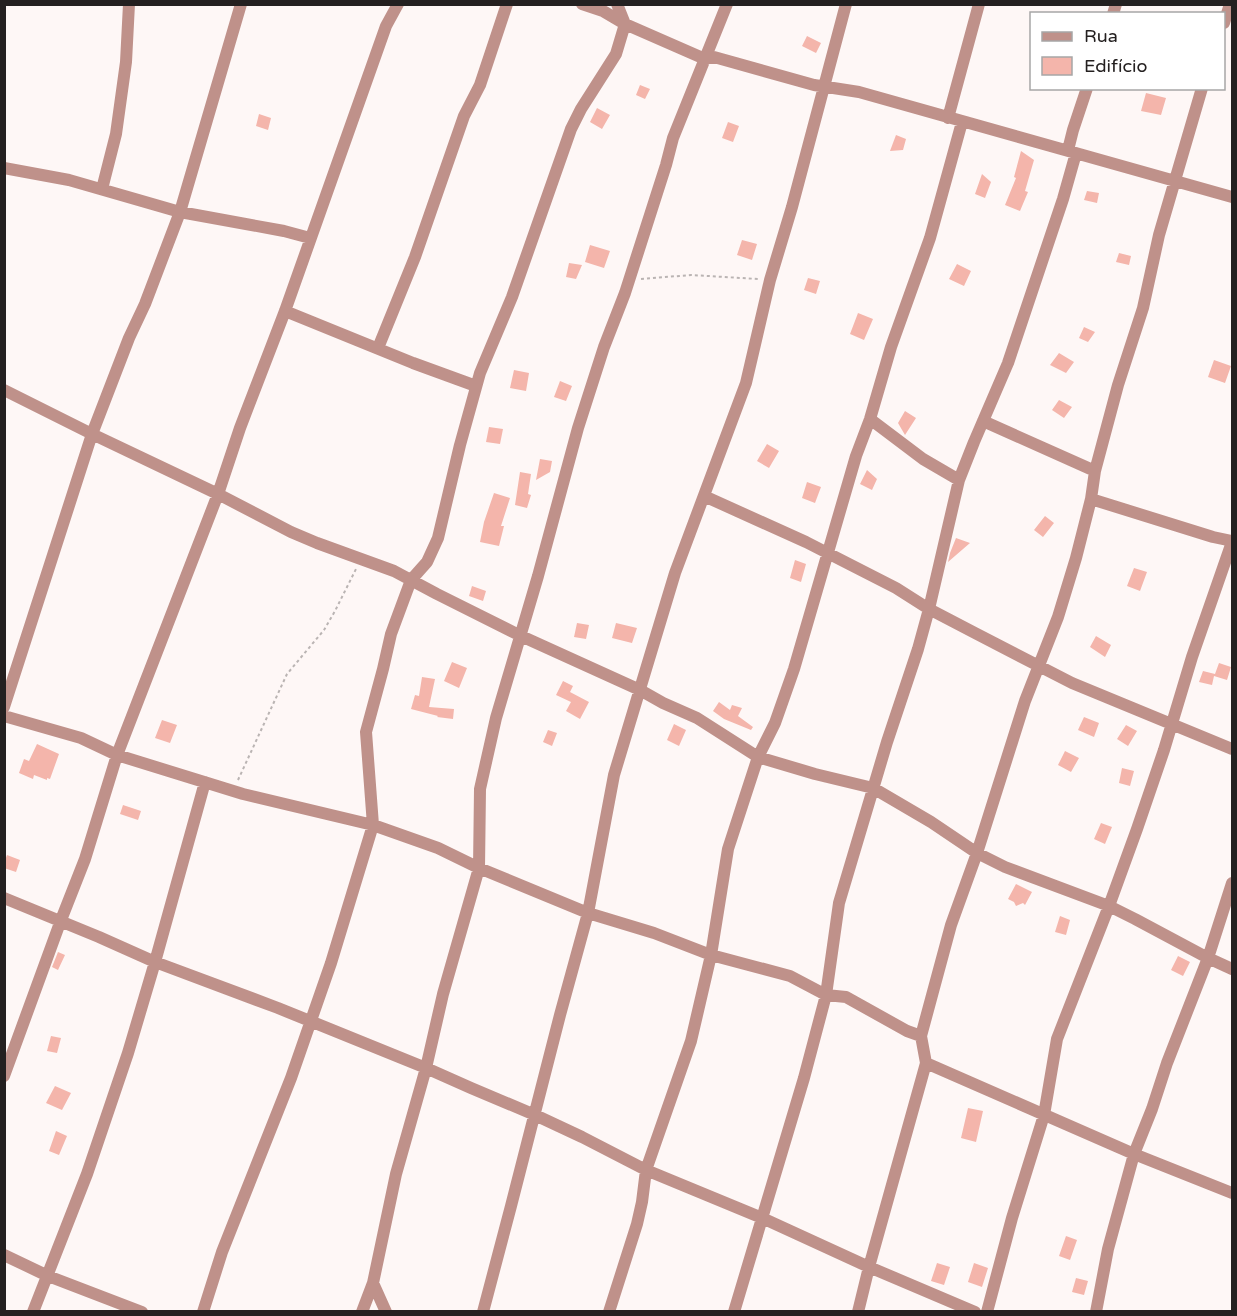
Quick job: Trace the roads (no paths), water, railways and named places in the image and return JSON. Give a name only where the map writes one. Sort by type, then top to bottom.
[{"type":"street","points":[[102,189],[117,123],[126,62],[129,4]]},
{"type":"street","points":[[4,707],[92,434],[180,212],[241,4]]},
{"type":"street","points":[[4,1076],[85,859],[117,755],[218,494],[386,26],[398,4]]},
{"type":"street","points":[[378,348],[415,257],[464,116],[480,85],[507,4]]},
{"type":"street","points":[[582,4],[603,11],[625,24],[705,59],[714,57],[824,86],[859,92],[1233,197]]},
{"type":"street","points":[[203,1311],[222,1252],[311,1022],[373,825],[366,732],[391,634],[411,580],[427,562],[438,538],[459,445],[480,373],[512,297],[575,120],[616,54],[625,24],[616,4]]},
{"type":"street","points":[[362,1311],[373,1283],[389,1201],[426,1068],[445,986],[479,868],[480,789],[496,718],[578,428],[604,347],[629,281],[673,138],[727,4]]},
{"type":"street","points":[[483,1311],[588,913],[614,775],[675,573],[746,383],[770,280],[792,207],[846,4]]},
{"type":"street","points":[[948,118],[979,4]]},
{"type":"street","points":[[1225,20],[1230,4]]},
{"type":"street","points":[[734,1311],[804,1078],[826,995],[839,903],[887,742],[918,649],[959,480],[1008,363],[1063,199],[1072,152],[1073,130],[1087,90]]},
{"type":"street","points":[[858,1311],[927,1062],[921,1036],[951,925],[1025,701],[1070,578],[1118,385],[1143,308],[1159,235],[1201,90]]},
{"type":"street","points":[[609,1311],[637,1224],[646,1170],[691,1041],[711,955],[728,849],[758,757],[775,723],[794,669],[856,456],[870,419],[891,347],[930,238],[962,122]]},
{"type":"street","points":[[4,168],[69,180],[180,212],[310,238]]},
{"type":"street","points":[[285,311],[476,386]]},
{"type":"street","points":[[4,390],[291,532],[394,571],[521,636],[640,690],[697,718],[758,757],[873,788],[931,822],[976,853],[1015,871],[1109,906],[1233,969]]},
{"type":"street","points":[[870,419],[923,459],[959,480]]},
{"type":"street","points":[[983,422],[1095,471]]},
{"type":"street","points":[[704,496],[806,542],[1072,683],[1233,749]]},
{"type":"street","points":[[987,1311],[1012,1218],[1044,1115],[1057,1039],[1109,906],[1233,542],[1091,499]]},
{"type":"street","points":[[4,716],[81,738],[117,755],[232,791],[373,825],[438,848],[479,868],[588,913],[654,933],[711,955],[790,976],[826,995],[846,997],[907,1031],[921,1036]]},
{"type":"street","points":[[33,1311],[87,1174],[128,1053],[205,782]]},
{"type":"street","points":[[1096,1311],[1108,1249],[1134,1154],[1209,958],[1233,883]]},
{"type":"street","points":[[4,898],[61,920],[155,962],[278,1008],[426,1068],[535,1115],[646,1170],[975,1311]]},
{"type":"street","points":[[927,1062],[1134,1154],[1233,1193]]},
{"type":"street","points":[[4,1255],[48,1276],[142,1311]]},
{"type":"street","points":[[373,1283],[386,1311]]}]
